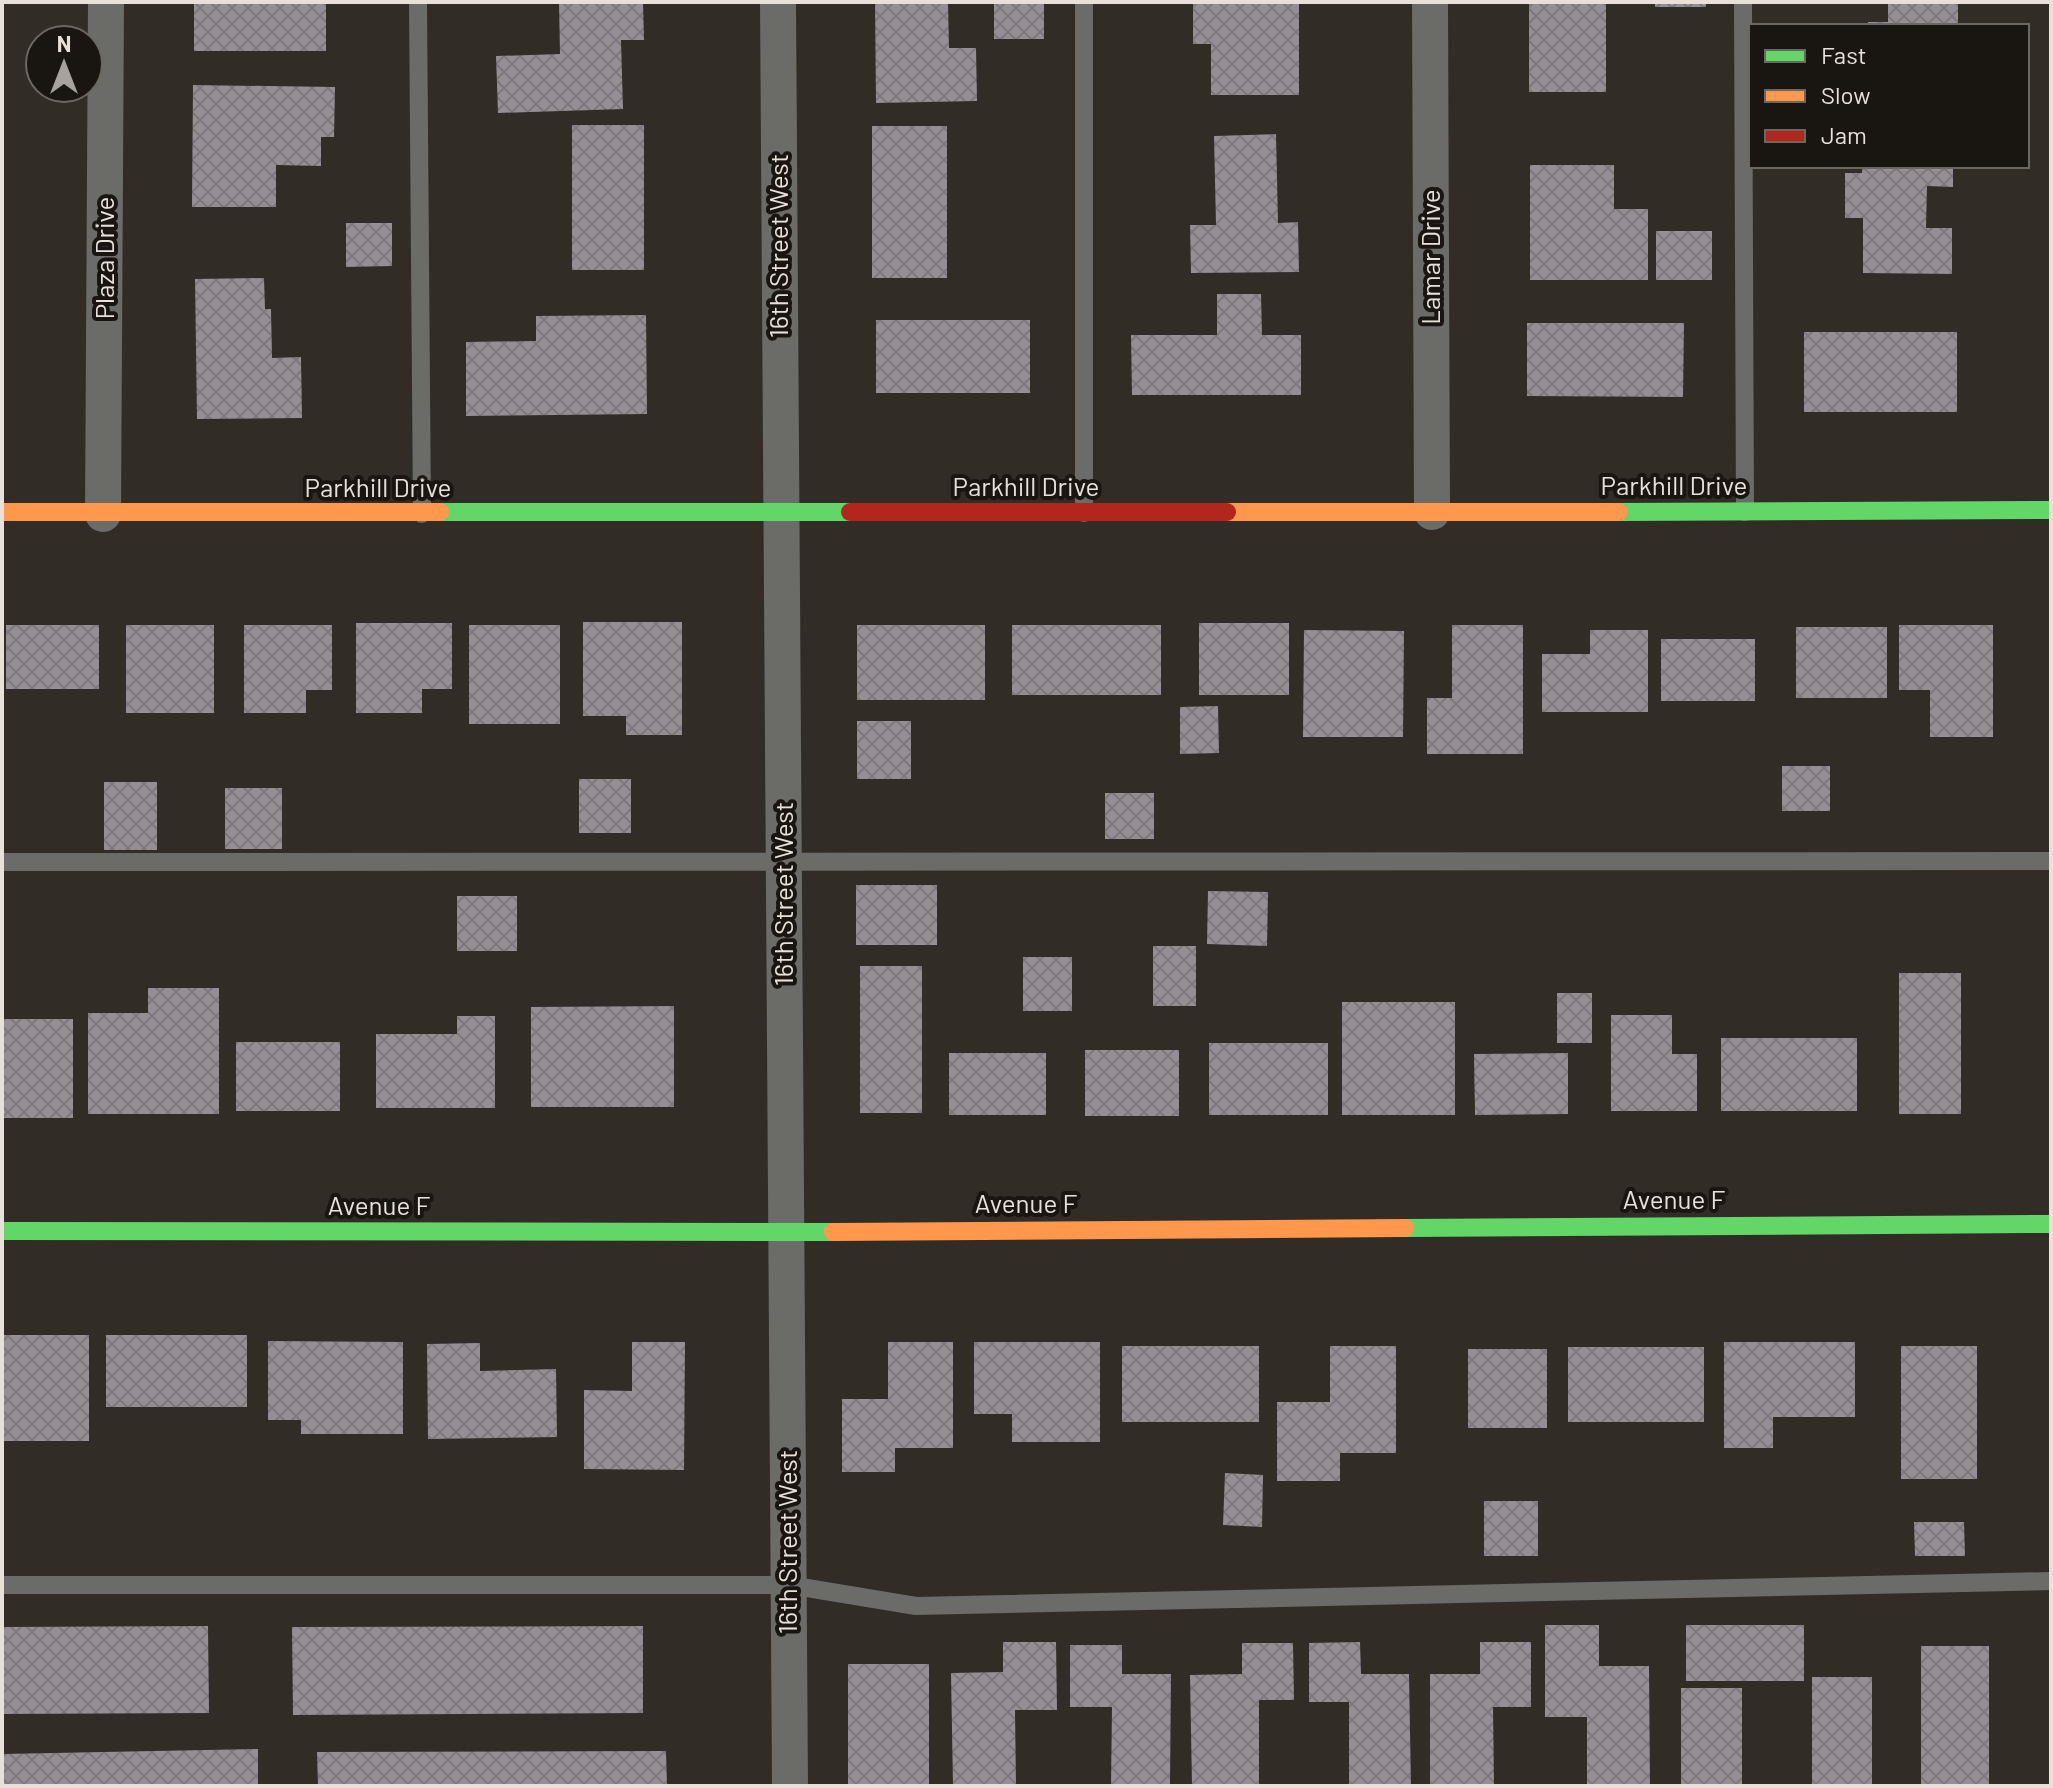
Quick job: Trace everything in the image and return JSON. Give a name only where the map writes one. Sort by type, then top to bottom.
[{"type":"street","name":"Plaza Drive","points":[[103,514],[106,2]]},
{"type":"street","name":"16th Street West","points":[[778,2],[790,1786]]},
{"type":"street","name":"Lamar Drive","points":[[1430,2],[1432,512]]},
{"type":"street","name":"Parkhill Drive","points":[[2,512],[422,514],[2051,510]]},
{"type":"street","name":"Avenue F","points":[[2,1231],[786,1232],[2051,1224]]},
{"type":"lane","points":[[418,2],[422,514]]},
{"type":"lane","points":[[1084,2],[1084,513]]},
{"type":"lane","points":[[1743,2],[1745,512]]},
{"type":"lane","points":[[2,862],[2051,861]]},
{"type":"lane","points":[[2,1585],[789,1585],[916,1606],[2051,1581]]},
{"type":"building","points":[[194,2],[326,2],[326,51],[194,51]]},
{"type":"building","points":[[559,2],[643,2],[644,40],[621,40],[623,109],[498,113],[496,56],[560,54]]},
{"type":"building","points":[[875,2],[948,2],[949,48],[976,48],[977,101],[876,103]]},
{"type":"building","points":[[994,2],[1044,2],[1044,39],[994,39]]},
{"type":"building","points":[[1193,2],[1299,2],[1299,95],[1211,95],[1211,44],[1193,44]]},
{"type":"building","points":[[1529,2],[1606,2],[1606,92],[1529,92]]},
{"type":"building","points":[[1655,2],[1706,2],[1706,7],[1655,7]]},
{"type":"building","points":[[1888,2],[1958,2],[1958,24],[1868,24],[1888,22]]},
{"type":"building","points":[[193,85],[335,87],[334,137],[321,137],[321,166],[276,165],[276,207],[192,207]]},
{"type":"building","points":[[572,125],[644,125],[644,270],[572,270]]},
{"type":"building","points":[[872,126],[947,126],[947,278],[872,278]]},
{"type":"building","points":[[1276,134],[1278,223],[1298,222],[1299,272],[1191,273],[1190,225],[1216,225],[1214,136]]},
{"type":"building","points":[[1530,165],[1614,165],[1614,209],[1648,209],[1648,280],[1530,280]]},
{"type":"building","points":[[1862,168],[1953,168],[1953,187],[1927,186],[1926,228],[1952,228],[1952,274],[1863,273],[1863,218],[1845,218],[1845,173],[1862,173]]},
{"type":"building","points":[[346,223],[392,223],[392,266],[346,267]]},
{"type":"building","points":[[1656,231],[1712,231],[1712,280],[1656,280]]},
{"type":"building","points":[[264,278],[265,309],[271,309],[272,358],[301,357],[302,418],[197,419],[195,279]]},
{"type":"building","points":[[1217,294],[1261,294],[1262,335],[1301,335],[1301,395],[1132,395],[1131,335],[1217,335]]},
{"type":"building","points":[[646,315],[647,414],[466,416],[466,342],[536,341],[536,316]]},
{"type":"building","points":[[876,320],[1030,320],[1030,393],[876,393]]},
{"type":"building","points":[[1527,323],[1684,323],[1683,397],[1527,396]]},
{"type":"building","points":[[1804,332],[1957,332],[1957,412],[1804,412]]},
{"type":"building","points":[[583,622],[682,622],[682,735],[626,735],[626,716],[583,716]]},
{"type":"building","points":[[356,623],[452,623],[452,689],[422,689],[422,713],[356,713]]},
{"type":"building","points":[[1199,623],[1289,623],[1289,695],[1199,695]]},
{"type":"building","points":[[6,625],[99,625],[99,689],[6,689]]},
{"type":"building","points":[[126,625],[214,625],[214,713],[126,713]]},
{"type":"building","points":[[244,625],[332,625],[332,690],[306,690],[306,713],[244,713]]},
{"type":"building","points":[[469,625],[560,625],[560,724],[469,724]]},
{"type":"building","points":[[857,625],[985,625],[985,700],[857,700]]},
{"type":"building","points":[[1012,625],[1161,625],[1161,695],[1012,695]]},
{"type":"building","points":[[1452,625],[1523,625],[1523,754],[1427,754],[1427,698],[1452,698]]},
{"type":"building","points":[[1899,625],[1993,625],[1993,737],[1930,737],[1930,690],[1899,690]]},
{"type":"building","points":[[1796,627],[1887,627],[1887,698],[1796,698]]},
{"type":"building","points":[[1304,630],[1404,631],[1403,737],[1303,737]]},
{"type":"building","points":[[1590,630],[1648,630],[1648,712],[1542,712],[1542,654],[1590,654]]},
{"type":"building","points":[[1661,639],[1755,639],[1755,701],[1661,701]]},
{"type":"building","points":[[1218,706],[1219,753],[1180,754],[1180,707]]},
{"type":"building","points":[[857,721],[911,721],[911,779],[857,779]]},
{"type":"building","points":[[1782,766],[1830,766],[1830,811],[1782,811]]},
{"type":"building","points":[[579,779],[631,779],[631,833],[579,833]]},
{"type":"building","points":[[104,782],[157,782],[157,850],[104,850]]},
{"type":"building","points":[[225,788],[282,788],[282,849],[225,849]]},
{"type":"building","points":[[1105,793],[1154,793],[1154,839],[1105,839]]},
{"type":"building","points":[[856,885],[937,885],[937,945],[856,945]]},
{"type":"building","points":[[1208,891],[1268,892],[1267,946],[1207,944]]},
{"type":"building","points":[[457,896],[517,896],[517,951],[457,951]]},
{"type":"building","points":[[1153,946],[1196,946],[1196,1006],[1153,1006]]},
{"type":"building","points":[[1023,957],[1072,957],[1072,1011],[1023,1011]]},
{"type":"building","points":[[860,966],[922,966],[922,1113],[860,1113]]},
{"type":"building","points":[[1899,973],[1961,973],[1961,1114],[1899,1114]]},
{"type":"building","points":[[148,988],[219,988],[219,1114],[88,1114],[88,1013],[148,1013]]},
{"type":"building","points":[[1557,993],[1592,993],[1592,1043],[1557,1043]]},
{"type":"building","points":[[1342,1002],[1455,1002],[1455,1115],[1342,1115]]},
{"type":"building","points":[[674,1006],[674,1107],[531,1107],[531,1007]]},
{"type":"building","points":[[1611,1015],[1672,1015],[1672,1054],[1697,1054],[1697,1111],[1611,1111]]},
{"type":"building","points":[[457,1016],[495,1016],[495,1108],[376,1108],[376,1034],[457,1034]]},
{"type":"building","points":[[2,1019],[73,1019],[73,1118],[2,1118]]},
{"type":"building","points":[[1721,1038],[1857,1038],[1857,1111],[1721,1111]]},
{"type":"building","points":[[236,1042],[340,1042],[340,1111],[236,1111]]},
{"type":"building","points":[[1209,1043],[1328,1043],[1328,1115],[1209,1115]]},
{"type":"building","points":[[1085,1050],[1179,1050],[1179,1116],[1085,1116]]},
{"type":"building","points":[[949,1053],[1046,1053],[1046,1115],[949,1115]]},
{"type":"building","points":[[1568,1053],[1568,1114],[1475,1115],[1474,1054]]},
{"type":"building","points":[[2,1335],[89,1335],[89,1441],[2,1441]]},
{"type":"building","points":[[106,1335],[247,1335],[247,1407],[106,1407]]},
{"type":"building","points":[[268,1341],[403,1342],[403,1434],[301,1434],[301,1420],[268,1420]]},
{"type":"building","points":[[632,1342],[685,1342],[684,1470],[584,1469],[584,1390],[632,1391]]},
{"type":"building","points":[[888,1342],[953,1342],[953,1448],[895,1448],[895,1472],[842,1472],[842,1399],[888,1399]]},
{"type":"building","points":[[974,1342],[1100,1342],[1100,1442],[1012,1442],[1012,1414],[974,1414]]},
{"type":"building","points":[[1724,1342],[1855,1342],[1855,1417],[1773,1417],[1773,1448],[1724,1448]]},
{"type":"building","points":[[480,1343],[480,1371],[556,1369],[557,1437],[428,1439],[427,1344]]},
{"type":"building","points":[[1122,1346],[1259,1346],[1259,1422],[1122,1422]]},
{"type":"building","points":[[1330,1346],[1396,1346],[1396,1453],[1340,1453],[1340,1481],[1277,1481],[1277,1402],[1330,1402]]},
{"type":"building","points":[[1901,1346],[1977,1346],[1977,1479],[1901,1479]]},
{"type":"building","points":[[1568,1347],[1704,1347],[1704,1422],[1568,1422]]},
{"type":"building","points":[[1468,1349],[1547,1349],[1547,1428],[1468,1428]]},
{"type":"building","points":[[1225,1473],[1263,1475],[1262,1527],[1223,1525]]},
{"type":"building","points":[[1484,1501],[1538,1501],[1538,1556],[1484,1556]]},
{"type":"building","points":[[1914,1522],[1964,1522],[1965,1556],[1915,1556]]},
{"type":"building","points":[[1545,1625],[1599,1625],[1599,1666],[1649,1666],[1650,1786],[1587,1786],[1587,1717],[1545,1717]]},
{"type":"building","points":[[1686,1625],[1804,1625],[1804,1681],[1686,1681]]},
{"type":"building","points":[[208,1626],[209,1713],[2,1714],[2,1627]]},
{"type":"building","points":[[643,1626],[643,1713],[293,1715],[292,1627]]},
{"type":"building","points":[[1003,1642],[1056,1642],[1057,1710],[1015,1710],[1016,1786],[953,1786],[951,1673],[1003,1672]]},
{"type":"building","points":[[1360,1642],[1361,1674],[1409,1674],[1411,1786],[1349,1786],[1349,1702],[1309,1702],[1309,1643]]},
{"type":"building","points":[[1480,1642],[1531,1642],[1531,1707],[1493,1707],[1494,1786],[1430,1786],[1430,1674],[1480,1674]]},
{"type":"building","points":[[1242,1643],[1293,1643],[1294,1700],[1259,1700],[1259,1786],[1192,1786],[1190,1675],[1242,1674]]},
{"type":"building","points":[[1070,1645],[1122,1645],[1122,1674],[1171,1674],[1170,1786],[1111,1786],[1112,1707],[1070,1707]]},
{"type":"building","points":[[1921,1646],[1989,1646],[1989,1786],[1921,1786]]},
{"type":"building","points":[[848,1664],[929,1664],[929,1786],[848,1786]]},
{"type":"building","points":[[1812,1677],[1872,1677],[1872,1786],[1812,1786]]},
{"type":"building","points":[[1681,1688],[1742,1688],[1742,1786],[1681,1786]]},
{"type":"building","points":[[258,1749],[258,1786],[2,1786],[2,1754]]},
{"type":"building","points":[[666,1751],[667,1786],[318,1786],[317,1752]]},
{"type":"traffic: fast","points":[[1619,512],[2051,510]]},
{"type":"traffic: fast","points":[[440,512],[850,512]]},
{"type":"traffic: fast","points":[[1405,1228],[2051,1224]]},
{"type":"traffic: fast","points":[[2,1231],[833,1232]]},
{"type":"traffic: slow","points":[[2,512],[440,512]]},
{"type":"traffic: slow","points":[[1227,512],[1619,512]]},
{"type":"traffic: slow","points":[[833,1232],[1405,1228]]},
{"type":"traffic: jam","points":[[850,512],[1227,512]]}]
